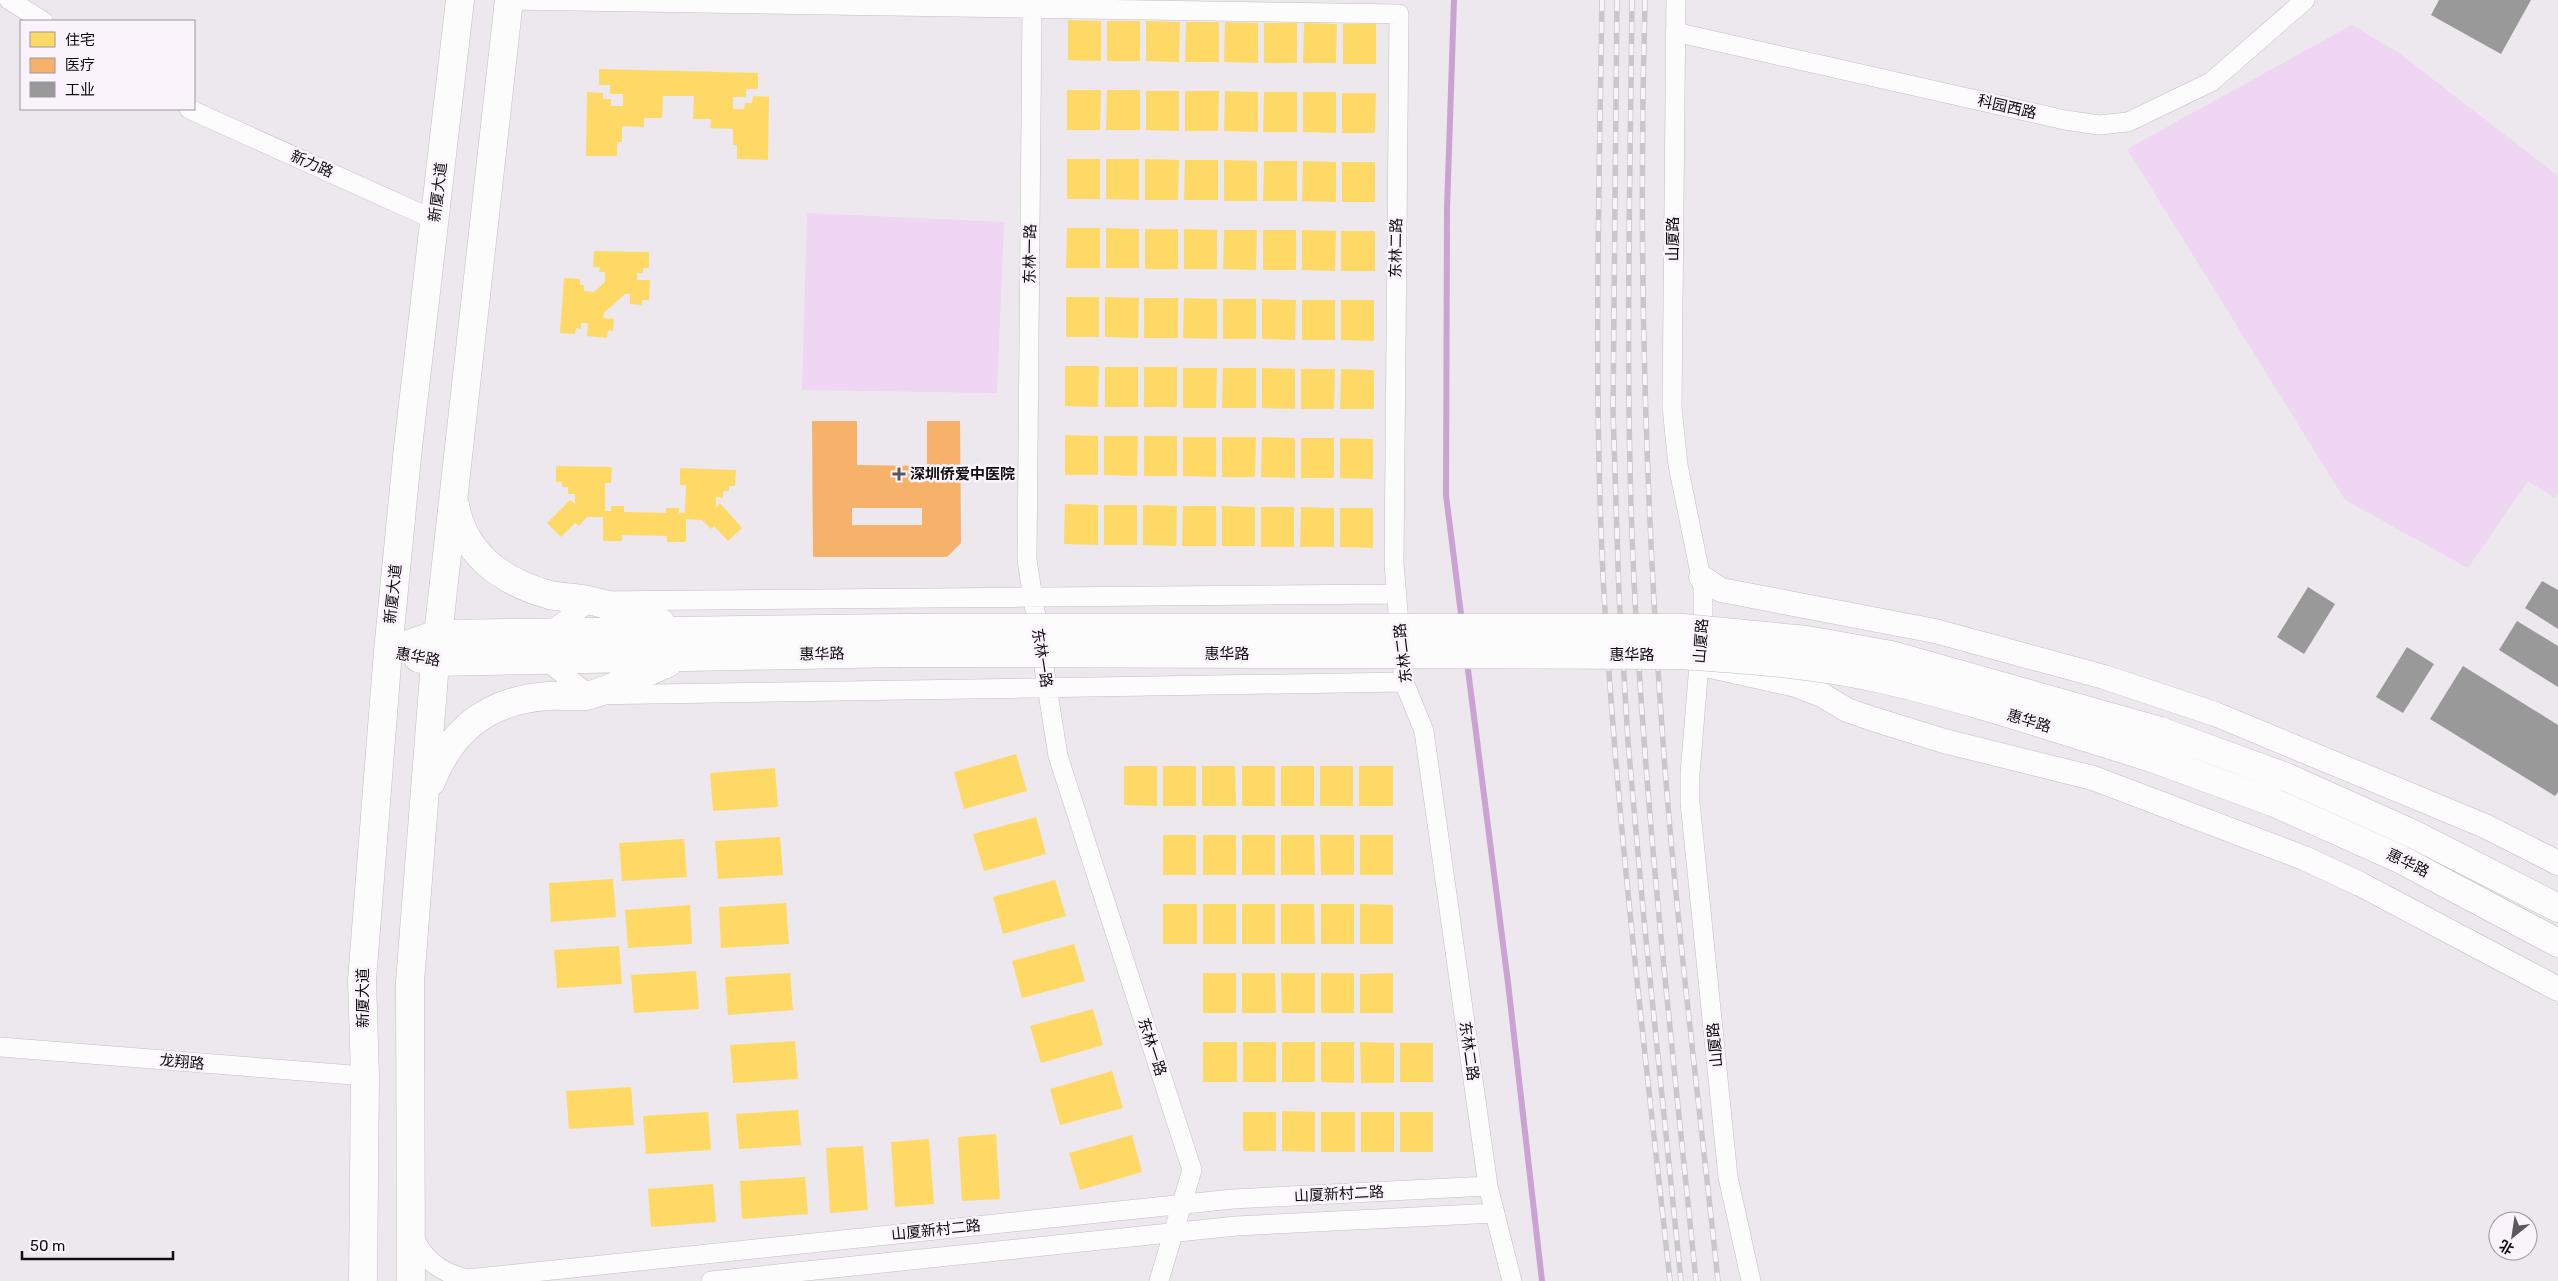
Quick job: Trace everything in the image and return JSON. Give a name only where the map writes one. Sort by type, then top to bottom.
[{"type":"main road","name":"新厦大道","points":[[363,1281],[365,1076],[362,980],[388,651],[460,0]]},
{"type":"main road","points":[[411,1281],[410,982],[435,662],[509,0]]},
{"type":"main road","points":[[453,493],[458,520],[470,545],[488,566],[517,584],[551,595],[591,601],[684,644]]},
{"type":"main road","name":"惠华路","points":[[388,651],[435,662],[546,660],[684,644],[1683,628],[1807,640],[1891,655],[2160,731],[2295,781],[2413,834],[2558,908]]},
{"type":"main road","name":"惠华路","points":[[388,651],[438,634],[548,632],[684,644]]},
{"type":"main road","name":"惠华路","points":[[898,640],[1680,655],[1796,664],[1886,680],[1974,704],[2152,758],[2275,803],[2400,859],[2558,943]]},
{"type":"main road","points":[[424,800],[438,763],[457,736],[480,715],[510,701],[547,696],[590,695],[684,644]]},
{"type":"street","points":[[9,0],[42,20]]},
{"type":"street","points":[[509,0],[1032,8]]},
{"type":"street","name":"山厦路","points":[[1676,0],[1672,407],[1678,465],[1701,577],[1703,616],[1690,774],[1690,802],[1728,1177],[1751,1281]]},
{"type":"street","name":"科园西路","points":[[1675,32],[2065,120],[2099,125],[2128,122],[2211,82],[2305,0]]},
{"type":"street","name":"东林二路","points":[[1032,8],[1399,14],[1394,461],[1396,594],[1404,682],[1424,731],[1488,1186],[1512,1281]]},
{"type":"street","name":"东林一路","points":[[1032,8],[1026,560],[1058,756],[1192,1170],[1159,1281]]},
{"type":"street","name":"新力路","points":[[190,110],[435,220]]},
{"type":"street","points":[[1701,577],[1721,590],[1935,631],[2104,677],[2215,714],[2485,826],[2558,863]]},
{"type":"street","points":[[548,632],[591,601],[1396,594]]},
{"type":"street","points":[[546,660],[590,695],[1404,682]]},
{"type":"street","points":[[1699,664],[1796,685],[1822,696],[1847,710],[1873,719],[1944,741],[2093,778],[2296,854],[2368,888],[2558,989]]},
{"type":"street","name":"龙翔路","points":[[0,1047],[365,1076]]},
{"type":"street","name":"山厦新村二路","points":[[410,1225],[416,1242],[426,1257],[444,1272],[467,1279],[1233,1199],[1488,1186]]},
{"type":"street","name":"山厦新村二路","points":[[711,1281],[1236,1226],[1495,1213]]},
{"type":"shaded area","points":[[2352,25],[2399,53],[2558,176],[2558,493],[2555,498],[2528,481],[2468,568],[2345,500],[2127,149]]},
{"type":"shaded area","points":[[807,213],[1004,222],[997,393],[802,390]]},
{"type":"building: 住宅","points":[[1068,20],[1101,21],[1101,61],[1068,60]]},
{"type":"building: 住宅","points":[[1107,21],[1140,21],[1140,61],[1107,61]]},
{"type":"building: 住宅","points":[[1146,21],[1180,22],[1179,62],[1146,61]]},
{"type":"building: 住宅","points":[[1186,22],[1219,22],[1219,62],[1185,62]]},
{"type":"building: 住宅","points":[[1225,22],[1258,23],[1258,63],[1224,62]]},
{"type":"building: 住宅","points":[[1264,23],[1297,23],[1297,63],[1264,63]]},
{"type":"building: 住宅","points":[[1304,23],[1337,24],[1336,63],[1303,63]]},
{"type":"building: 住宅","points":[[1343,24],[1376,24],[1376,64],[1343,64]]},
{"type":"building: 住宅","points":[[599,69],[758,73],[758,89],[746,89],[746,97],[733,97],[733,109],[744,109],[745,103],[752,103],[753,96],[769,97],[768,160],[737,159],[737,145],[733,145],[733,129],[710,128],[711,119],[693,119],[694,96],[663,96],[662,118],[644,118],[644,127],[622,126],[622,142],[617,142],[617,156],[586,156],[587,92],[603,93],[603,99],[611,99],[611,106],[623,106],[623,94],[610,94],[610,85],[599,85]]},
{"type":"building: 住宅","points":[[1067,90],[1101,90],[1100,130],[1067,130]]},
{"type":"building: 住宅","points":[[1107,90],[1140,90],[1140,130],[1106,130]]},
{"type":"building: 住宅","points":[[1146,91],[1179,91],[1179,131],[1146,130]]},
{"type":"building: 住宅","points":[[1185,91],[1219,91],[1218,131],[1185,131]]},
{"type":"building: 住宅","points":[[1225,91],[1258,92],[1258,132],[1224,131]]},
{"type":"building: 住宅","points":[[1264,92],[1297,92],[1297,132],[1263,132]]},
{"type":"building: 住宅","points":[[1303,92],[1336,92],[1336,133],[1303,132]]},
{"type":"building: 住宅","points":[[1342,93],[1376,93],[1375,133],[1342,133]]},
{"type":"building: 住宅","points":[[1067,159],[1100,159],[1100,199],[1067,199]]},
{"type":"building: 住宅","points":[[1106,159],[1139,159],[1139,200],[1106,199]]},
{"type":"building: 住宅","points":[[1145,159],[1179,160],[1178,200],[1145,200]]},
{"type":"building: 住宅","points":[[1185,160],[1218,160],[1218,200],[1184,200]]},
{"type":"building: 住宅","points":[[1224,160],[1257,161],[1257,201],[1224,201]]},
{"type":"building: 住宅","points":[[1264,161],[1297,161],[1297,201],[1263,201]]},
{"type":"building: 住宅","points":[[1303,161],[1336,162],[1336,202],[1302,201]]},
{"type":"building: 住宅","points":[[1342,162],[1375,162],[1375,202],[1342,202]]},
{"type":"building: 住宅","points":[[1067,228],[1100,228],[1100,268],[1066,268]]},
{"type":"building: 住宅","points":[[1106,228],[1139,229],[1139,268],[1106,268]]},
{"type":"building: 住宅","points":[[1145,229],[1178,229],[1178,269],[1145,269]]},
{"type":"building: 住宅","points":[[1184,229],[1217,230],[1217,269],[1184,269]]},
{"type":"building: 住宅","points":[[1224,230],[1257,230],[1256,270],[1223,269]]},
{"type":"building: 住宅","points":[[1263,230],[1296,230],[1296,270],[1263,270]]},
{"type":"building: 住宅","points":[[1302,230],[1336,231],[1335,271],[1302,270]]},
{"type":"building: 住宅","points":[[1341,231],[1375,231],[1375,271],[1341,271]]},
{"type":"building: 住宅","points":[[594,251],[649,252],[649,268],[643,268],[643,273],[637,273],[637,280],[650,280],[649,300],[642,300],[642,305],[630,304],[630,294],[625,294],[604,313],[603,318],[614,319],[613,331],[608,330],[607,338],[587,336],[588,323],[581,323],[581,329],[576,328],[575,334],[560,333],[564,278],[580,279],[580,285],[584,285],[584,291],[594,292],[605,282],[605,272],[599,272],[600,267],[593,267]]},
{"type":"building: 住宅","points":[[1066,297],[1099,297],[1099,337],[1066,337]]},
{"type":"building: 住宅","points":[[1105,297],[1139,298],[1138,338],[1105,337]]},
{"type":"building: 住宅","points":[[1144,298],[1178,298],[1178,338],[1144,338]]},
{"type":"building: 住宅","points":[[1184,298],[1217,299],[1217,339],[1183,338]]},
{"type":"building: 住宅","points":[[1223,299],[1256,299],[1256,339],[1223,339]]},
{"type":"building: 住宅","points":[[1262,299],[1296,300],[1295,340],[1262,339]]},
{"type":"building: 住宅","points":[[1302,300],[1335,300],[1335,340],[1302,340]]},
{"type":"building: 住宅","points":[[1341,300],[1374,300],[1374,341],[1341,340]]},
{"type":"building: 住宅","points":[[1065,366],[1099,366],[1098,407],[1065,406]]},
{"type":"building: 住宅","points":[[1105,367],[1138,367],[1138,407],[1105,407]]},
{"type":"building: 住宅","points":[[1144,367],[1177,367],[1177,407],[1144,407]]},
{"type":"building: 住宅","points":[[1183,368],[1217,368],[1216,408],[1183,408]]},
{"type":"building: 住宅","points":[[1223,368],[1256,368],[1256,408],[1222,408]]},
{"type":"building: 住宅","points":[[1262,368],[1295,369],[1295,409],[1262,408]]},
{"type":"building: 住宅","points":[[1301,369],[1335,369],[1334,409],[1301,409]]},
{"type":"building: 住宅","points":[[1341,369],[1374,370],[1374,409],[1340,409]]},
{"type":"building: 住宅","points":[[1065,435],[1098,436],[1098,475],[1065,475]]},
{"type":"building: 住宅","points":[[1104,436],[1138,436],[1137,476],[1104,475]]},
{"type":"building: 住宅","points":[[1144,436],[1177,436],[1177,476],[1144,476]]},
{"type":"building: 住宅","points":[[1183,437],[1216,437],[1216,477],[1183,476]]},
{"type":"building: 住宅","points":[[1222,437],[1256,437],[1255,477],[1222,477]]},
{"type":"building: 住宅","points":[[1262,437],[1295,438],[1295,478],[1261,477]]},
{"type":"building: 住宅","points":[[1301,438],[1334,438],[1334,478],[1301,478]]},
{"type":"building: 住宅","points":[[1340,438],[1373,439],[1373,479],[1340,478]]},
{"type":"building: 住宅","points":[[556,466],[612,467],[611,483],[605,483],[605,511],[611,511],[611,506],[624,506],[624,512],[666,513],[666,508],[679,508],[679,513],[685,513],[686,485],[680,485],[680,468],[736,470],[735,486],[729,486],[729,491],[723,491],[723,498],[716,497],[716,508],[720,503],[742,528],[728,541],[714,526],[711,529],[702,520],[686,519],[686,542],[667,542],[667,536],[622,535],[622,541],[603,541],[603,517],[587,517],[579,526],[575,523],[561,537],[547,523],[570,500],[575,504],[575,494],[568,494],[568,487],[562,487],[562,482],[556,482]]},
{"type":"building: 住宅","points":[[1065,504],[1098,505],[1098,545],[1064,544]]},
{"type":"building: 住宅","points":[[1104,505],[1137,505],[1137,545],[1104,545]]},
{"type":"building: 住宅","points":[[1143,505],[1177,506],[1176,546],[1143,545]]},
{"type":"building: 住宅","points":[[1183,506],[1216,506],[1216,546],[1182,546]]},
{"type":"building: 住宅","points":[[1222,506],[1255,507],[1255,546],[1222,546]]},
{"type":"building: 住宅","points":[[1261,507],[1294,507],[1294,547],[1261,547]]},
{"type":"building: 住宅","points":[[1301,507],[1334,508],[1334,547],[1300,547]]},
{"type":"building: 住宅","points":[[1340,508],[1373,508],[1373,548],[1340,547]]},
{"type":"building: 住宅","points":[[1016,754],[1027,791],[964,809],[954,772]]},
{"type":"building: 住宅","points":[[1124,766],[1157,766],[1157,806],[1124,805]]},
{"type":"building: 住宅","points":[[1163,766],[1196,766],[1196,806],[1163,806]]},
{"type":"building: 住宅","points":[[1202,766],[1235,766],[1236,806],[1202,806]]},
{"type":"building: 住宅","points":[[1242,766],[1275,766],[1275,806],[1242,806]]},
{"type":"building: 住宅","points":[[1281,766],[1314,766],[1314,806],[1281,806]]},
{"type":"building: 住宅","points":[[1320,766],[1353,766],[1353,806],[1320,806]]},
{"type":"building: 住宅","points":[[1359,766],[1393,766],[1393,806],[1359,806]]},
{"type":"building: 住宅","points":[[775,768],[778,807],[713,811],[710,773]]},
{"type":"building: 住宅","points":[[1036,817],[1046,854],[984,871],[973,834]]},
{"type":"building: 住宅","points":[[1163,835],[1196,835],[1196,875],[1163,875]]},
{"type":"building: 住宅","points":[[1203,835],[1236,835],[1236,875],[1203,875]]},
{"type":"building: 住宅","points":[[1242,835],[1275,835],[1275,875],[1242,875]]},
{"type":"building: 住宅","points":[[1281,835],[1314,835],[1315,875],[1281,875]]},
{"type":"building: 住宅","points":[[1320,835],[1354,835],[1354,875],[1321,875]]},
{"type":"building: 住宅","points":[[1360,835],[1393,835],[1393,875],[1360,875]]},
{"type":"building: 住宅","points":[[780,837],[783,875],[718,879],[715,841]]},
{"type":"building: 住宅","points":[[684,839],[687,877],[622,881],[619,843]]},
{"type":"building: 住宅","points":[[613,879],[616,917],[551,922],[549,883]]},
{"type":"building: 住宅","points":[[1055,880],[1066,916],[1003,934],[993,897]]},
{"type":"building: 住宅","points":[[786,903],[789,944],[721,948],[719,907]]},
{"type":"building: 住宅","points":[[1163,904],[1197,904],[1197,944],[1163,944]]},
{"type":"building: 住宅","points":[[1203,904],[1236,904],[1236,944],[1203,944]]},
{"type":"building: 住宅","points":[[1242,904],[1275,904],[1275,944],[1242,944]]},
{"type":"building: 住宅","points":[[1281,904],[1314,904],[1315,944],[1281,944]]},
{"type":"building: 住宅","points":[[1321,904],[1354,904],[1354,944],[1321,944]]},
{"type":"building: 住宅","points":[[1360,904],[1393,905],[1393,944],[1360,944]]},
{"type":"building: 住宅","points":[[690,905],[692,944],[628,948],[625,910]]},
{"type":"building: 住宅","points":[[1074,944],[1085,981],[1022,998],[1012,961]]},
{"type":"building: 住宅","points":[[619,946],[622,984],[557,988],[554,950]]},
{"type":"building: 住宅","points":[[696,971],[699,1009],[634,1013],[631,975]]},
{"type":"building: 住宅","points":[[790,973],[793,1010],[728,1015],[725,977]]},
{"type":"building: 住宅","points":[[1203,973],[1236,973],[1236,1013],[1203,1013]]},
{"type":"building: 住宅","points":[[1242,973],[1275,973],[1276,1013],[1242,1013]]},
{"type":"building: 住宅","points":[[1281,973],[1315,973],[1315,1013],[1282,1013]]},
{"type":"building: 住宅","points":[[1321,973],[1354,973],[1354,1013],[1321,1013]]},
{"type":"building: 住宅","points":[[1393,973],[1393,1013],[1360,1013],[1360,974]]},
{"type":"building: 住宅","points":[[1093,1009],[1103,1045],[1041,1063],[1030,1026]]},
{"type":"building: 住宅","points":[[795,1041],[798,1079],[733,1083],[730,1045]]},
{"type":"building: 住宅","points":[[1203,1042],[1237,1042],[1237,1082],[1203,1082]]},
{"type":"building: 住宅","points":[[1243,1042],[1276,1042],[1276,1082],[1243,1082]]},
{"type":"building: 住宅","points":[[1282,1042],[1315,1042],[1315,1082],[1282,1082]]},
{"type":"building: 住宅","points":[[1321,1042],[1354,1042],[1354,1083],[1321,1082]]},
{"type":"building: 住宅","points":[[1360,1042],[1394,1043],[1394,1083],[1361,1083]]},
{"type":"building: 住宅","points":[[1400,1043],[1433,1043],[1433,1082],[1400,1082]]},
{"type":"building: 住宅","points":[[1112,1071],[1123,1108],[1060,1125],[1050,1089]]},
{"type":"building: 住宅","points":[[631,1087],[634,1125],[569,1129],[566,1091]]},
{"type":"building: 住宅","points":[[798,1110],[801,1145],[739,1149],[736,1114]]},
{"type":"building: 住宅","points":[[1282,1111],[1315,1112],[1315,1152],[1282,1151]]},
{"type":"building: 住宅","points":[[708,1112],[711,1150],[646,1154],[643,1116]]},
{"type":"building: 住宅","points":[[1243,1112],[1276,1112],[1276,1151],[1243,1151]]},
{"type":"building: 住宅","points":[[1321,1112],[1355,1112],[1355,1152],[1321,1152]]},
{"type":"building: 住宅","points":[[1361,1112],[1394,1112],[1394,1152],[1361,1152]]},
{"type":"building: 住宅","points":[[1400,1112],[1433,1112],[1433,1152],[1400,1152]]},
{"type":"building: 住宅","points":[[996,1134],[1000,1199],[962,1201],[958,1137]]},
{"type":"building: 住宅","points":[[1132,1135],[1142,1172],[1080,1190],[1069,1153]]},
{"type":"building: 住宅","points":[[929,1139],[934,1204],[895,1207],[891,1142]]},
{"type":"building: 住宅","points":[[863,1146],[868,1210],[830,1213],[826,1148]]},
{"type":"building: 住宅","points":[[805,1177],[808,1214],[742,1219],[740,1181]]},
{"type":"building: 住宅","points":[[713,1184],[716,1222],[651,1227],[648,1189]]},
{"type":"building: 医疗","points":[[812,421],[857,421],[857,465],[927,466],[927,421],[960,421],[961,543],[947,557],[813,557]],"holes":[[[852,508],[922,508],[922,525],[852,525]]]},
{"type":"building: 工业","points":[[2439,0],[2531,0],[2501,54],[2431,15]]},
{"type":"building: 工业","points":[[2542,581],[2558,590],[2558,629],[2525,608]]},
{"type":"building: 工业","points":[[2308,587],[2335,604],[2304,654],[2277,637]]},
{"type":"building: 工业","points":[[2517,621],[2558,646],[2558,687],[2499,650]]},
{"type":"building: 工业","points":[[2407,647],[2434,664],[2403,713],[2376,697]]},
{"type":"building: 工业","points":[[2463,666],[2558,725],[2558,792],[2555,796],[2430,719]]},
{"type":"waterway","points":[[1454,0],[1447,209],[1446,495],[1462,622]]},
{"type":"waterway","points":[[1467,662],[1508,983],[1542,1281]]},
{"type":"railway","points":[[1602,0],[1598,223],[1598,371],[1604,594],[1624,852],[1670,1281]]},
{"type":"railway","points":[[1617,0],[1613,411],[1619,594],[1628,742],[1644,920],[1681,1281]]},
{"type":"railway","points":[[1632,0],[1629,375],[1635,600],[1646,771],[1696,1281]]},
{"type":"railway","points":[[1645,0],[1642,185],[1643,278],[1648,464],[1657,649],[1674,877],[1718,1281]]},
{"type":"place","name":"深圳侨爱中医院","points":[[899,474]]}]
